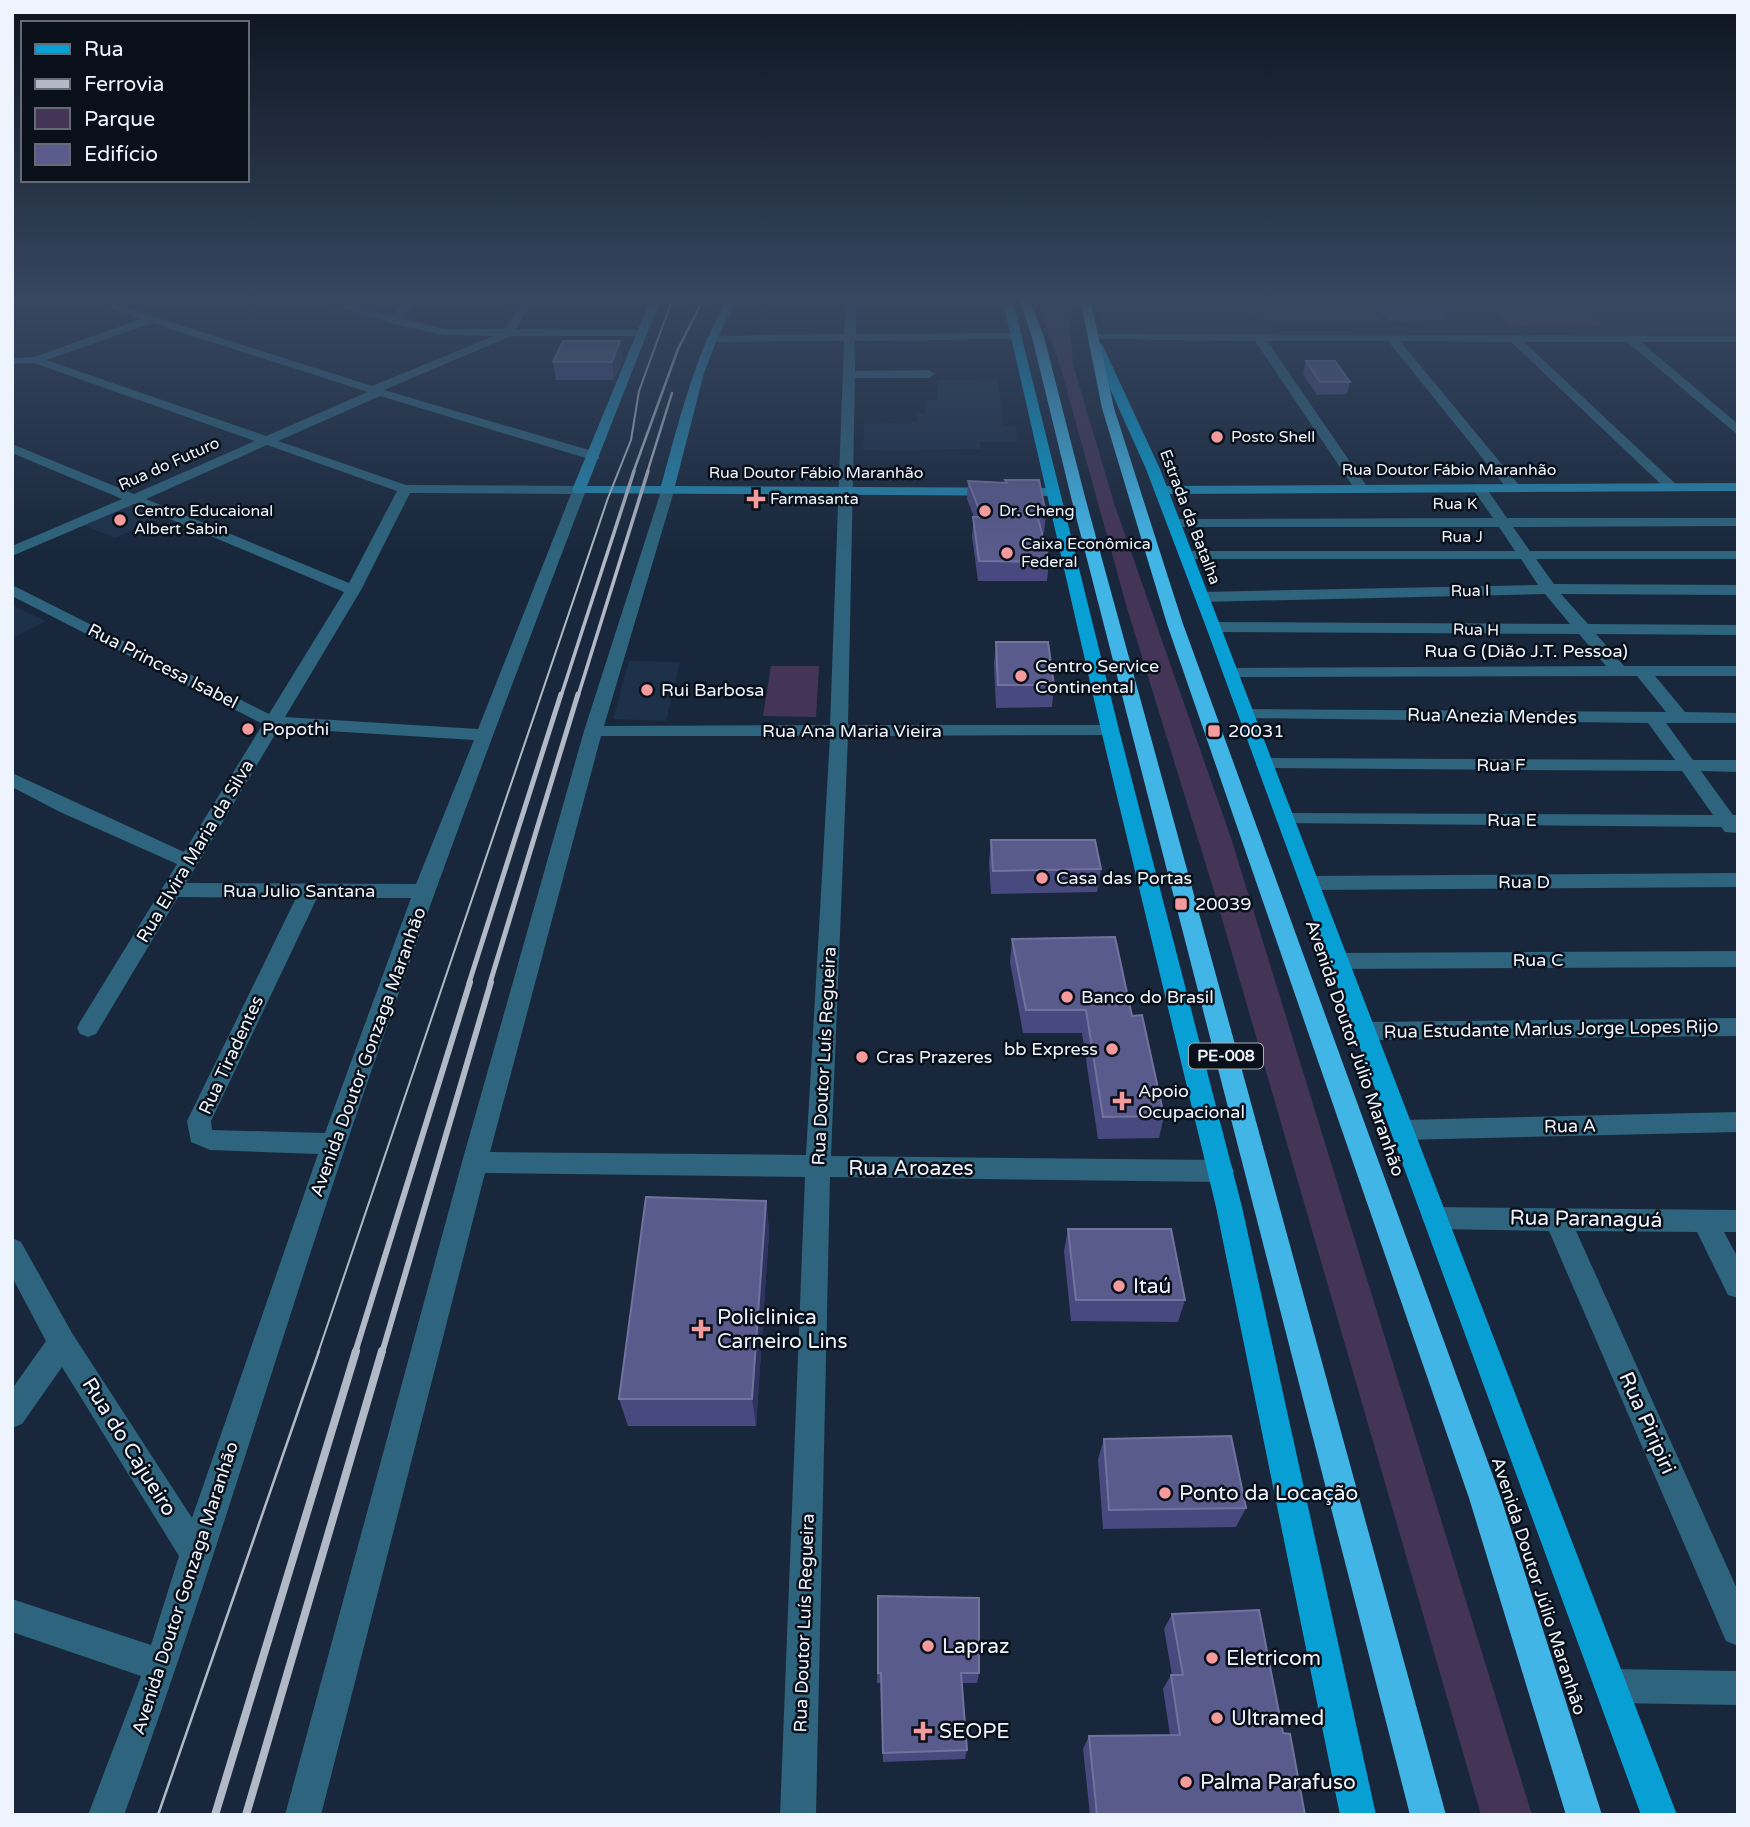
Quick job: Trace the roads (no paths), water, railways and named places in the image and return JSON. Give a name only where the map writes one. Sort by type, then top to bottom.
[{"type":"highway","name":"PE-008","points":[[1050,383],[1427,1815]]},
{"type":"highway","name":"Avenida Doutor Júlio Maranhão","points":[[1103,383],[1108,408],[1175,624],[1485,1498],[1584,1815]]},
{"type":"main road","points":[[1029,383],[1110,730],[1221,1171],[1358,1815]]},
{"type":"main road","name":"Estrada da Batalha","points":[[1115,383],[1136,429],[1214,627]]},
{"type":"main road","name":"Avenida Doutor Júlio Maranhão","points":[[1214,627],[1659,1815]]},
{"type":"street","points":[[101,383],[405,489],[579,491]]},
{"type":"street","points":[[352,383],[594,456]]},
{"type":"street","name":"Rua do Futuro","points":[[12,552],[393,383]]},
{"type":"street","name":"Avenida Doutor Gonzaga Maranhão","points":[[106,1815],[162,1666],[196,1553],[334,1144],[425,891],[622,383]]},
{"type":"street","points":[[303,1815],[475,1162],[593,731],[667,491],[695,383]]},
{"type":"street","name":"Rua Doutor Luís Regueira","points":[[799,1815],[818,1168],[839,731],[847,383]]},
{"type":"street","points":[[1290,383],[1361,488]]},
{"type":"street","points":[[1428,383],[1514,488]]},
{"type":"street","points":[[1562,383],[1672,487]]},
{"type":"street","points":[[1682,383],[1738,431]]},
{"type":"street","points":[[12,448],[354,590]]},
{"type":"street","name":"Rua Doutor Fábio Maranhão","points":[[1160,490],[1738,487]]},
{"type":"street","points":[[1479,488],[1549,589],[1618,670]]},
{"type":"street","name":"Rua Elvira Maria da Silva","points":[[88,1028],[354,590],[405,489]]},
{"type":"street","name":"Rua Doutor Fábio Maranhão","points":[[579,491],[1053,492]]},
{"type":"street","name":"Rua K","points":[[1173,523],[1738,522]]},
{"type":"street","name":"Rua J","points":[[1186,555],[1738,555]]},
{"type":"street","name":"Rua I","points":[[1202,597],[1549,589],[1738,590]]},
{"type":"street","name":"Rua Princesa Isabel","points":[[12,590],[272,722],[485,735]]},
{"type":"street","name":"Rua H","points":[[1214,627],[1738,630]]},
{"type":"street","points":[[1641,670],[1680,718]]},
{"type":"street","name":"Rua G (Dião J.T. Pessoa)","points":[[1231,673],[1738,671]]},
{"type":"street","name":"Rua Anezia Mendes","points":[[1247,714],[1738,718]]},
{"type":"street","points":[[1654,718],[1734,826]]},
{"type":"street","name":"Rua Ana Maria Vieira","points":[[593,731],[1110,730]]},
{"type":"street","name":"Rua F","points":[[1265,764],[1738,766]]},
{"type":"street","points":[[12,779],[67,808],[189,862]]},
{"type":"street","name":"Rua E","points":[[1286,819],[1734,826]]},
{"type":"street","name":"Rua D","points":[[1310,883],[1738,880]]},
{"type":"street","name":"Rua Julio Santana","points":[[173,890],[425,891]]},
{"type":"street","name":"Rua Tiradentes","points":[[309,892],[199,1121],[199,1130],[203,1138],[210,1140],[334,1144]]},
{"type":"street","name":"Rua C","points":[[1339,961],[1738,959]]},
{"type":"street","name":"Rua Estudante Marlus Jorge Lopes Rijo","points":[[1365,1031],[1738,1027]]},
{"type":"street","name":"Rua A","points":[[1402,1130],[1738,1122]]},
{"type":"street","name":"Rua Aroazes","points":[[475,1162],[1221,1171]]},
{"type":"street","name":"Rua Paranaguá","points":[[1434,1218],[1738,1221]]},
{"type":"street","name":"Rua Piripiri","points":[[1556,1218],[1738,1629]]},
{"type":"street","points":[[1704,1220],[1738,1286]]},
{"type":"street","name":"Rua do Cajueiro","points":[[12,1250],[62,1342],[196,1553]]},
{"type":"street","points":[[12,1413],[62,1342]]},
{"type":"street","points":[[12,1615],[162,1666]]},
{"type":"street","points":[[1611,1686],[1738,1688]]},
{"type":"tram line","points":[[318,1353],[608,498],[631,440],[642,383]]},
{"type":"tram line","points":[[158,1815],[319,1351]]},
{"type":"railway","points":[[633,473],[666,383]]},
{"type":"railway","points":[[647,473],[672,393]]},
{"type":"railway","points":[[561,696],[634,471]]},
{"type":"railway","points":[[578,696],[648,471]]},
{"type":"railway","points":[[469,983],[561,694]]},
{"type":"railway","points":[[490,983],[578,694]]},
{"type":"railway","points":[[355,1353],[470,982]]},
{"type":"railway","points":[[382,1353],[491,982]]},
{"type":"railway","points":[[215,1815],[356,1351]]},
{"type":"railway","points":[[246,1815],[382,1351]]},
{"type":"place","name":"Posto Shell","points":[[1217,437]]},
{"type":"place","name":"Farmasanta","points":[[756,499]]},
{"type":"place","name":"Dr. Cheng","points":[[985,511]]},
{"type":"place","name":"Centro Educaional Albert Sabin","points":[[120,520]]},
{"type":"place","name":"Caixa Econômica Federal","points":[[1007,553]]},
{"type":"place","name":"Centro Service Continental","points":[[1021,676]]},
{"type":"place","name":"Rui Barbosa","points":[[647,690]]},
{"type":"place","name":"Popothi","points":[[248,729]]},
{"type":"place","name":"20031","points":[[1214,731]]},
{"type":"place","name":"Casa das Portas","points":[[1042,878]]},
{"type":"place","name":"20039","points":[[1181,904]]},
{"type":"place","name":"Banco do Brasil","points":[[1067,997]]},
{"type":"place","name":"bb Express","points":[[1112,1049]]},
{"type":"place","name":"Cras Prazeres","points":[[862,1057]]},
{"type":"place","name":"Apoio Ocupacional","points":[[1122,1101]]},
{"type":"place","name":"Itaú","points":[[1119,1286]]},
{"type":"place","name":"Policlinica Carneiro Lins","points":[[701,1329]]},
{"type":"place","name":"Ponto da Locação","points":[[1165,1493]]},
{"type":"place","name":"Lapraz","points":[[928,1646]]},
{"type":"place","name":"Eletricom","points":[[1212,1658]]},
{"type":"place","name":"Ultramed","points":[[1217,1718]]},
{"type":"place","name":"SEOPE","points":[[923,1731]]},
{"type":"place","name":"Palma Parafuso","points":[[1186,1782]]}]
